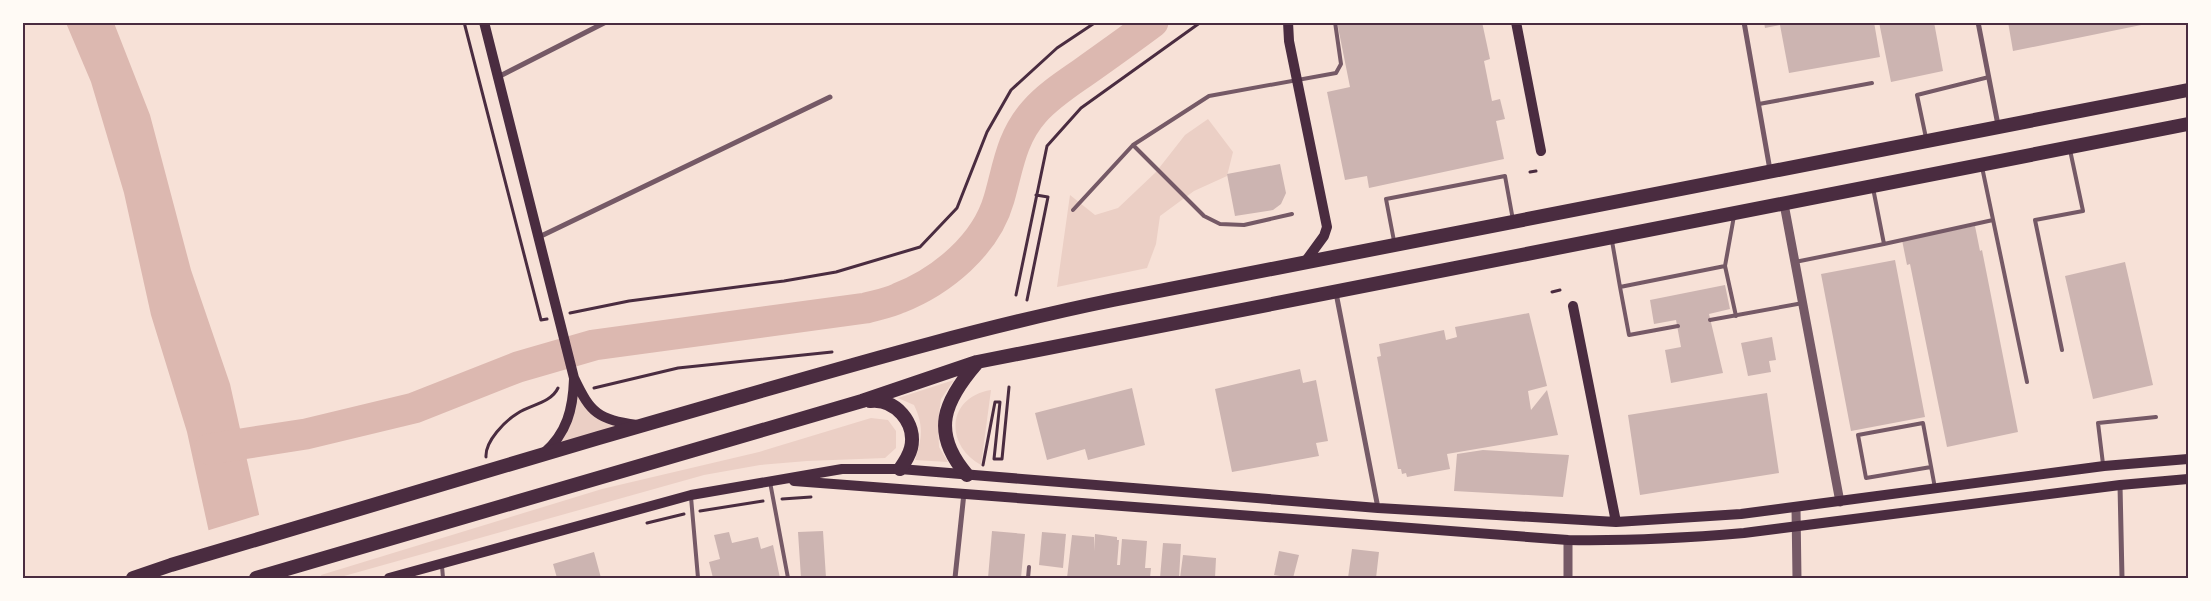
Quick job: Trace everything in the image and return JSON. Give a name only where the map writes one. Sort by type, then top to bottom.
[{"type":"highway","points":[[133,578],[304,525],[641,426],[931,342],[995,326],[1305,262],[1395,246],[2188,90]]},
{"type":"highway","points":[[256,578],[862,401],[977,362],[2188,124]]},
{"type":"highway","points":[[967,475],[957,463],[950,449],[946,434],[946,418],[949,403],[956,388],[977,362]]},
{"type":"highway","points":[[862,401],[875,400],[888,403],[899,410],[907,420],[912,433],[912,446],[908,458],[900,469]]},
{"type":"main road","points":[[484,22],[573,375],[583,397],[595,412],[606,419],[641,426]]},
{"type":"main road","points":[[1288,22],[1297,80],[1327,227],[1324,236],[1305,262]]},
{"type":"main road","points":[[1516,22],[1541,151]]},
{"type":"main road","points":[[1572,306],[1616,522]]},
{"type":"main road","points":[[543,455],[558,439],[568,422],[572,404],[573,375]]},
{"type":"main road","points":[[389,578],[691,495],[842,468],[900,469],[1378,508],[1569,521],[1616,522],[1700,518],[1796,508],[2104,466],[2188,460]]},
{"type":"main road","points":[[898,488],[900,469]]},
{"type":"main road","points":[[775,480],[964,492],[1568,540],[1683,538],[1796,526],[2120,485],[2188,479]]},
{"type":"main road","points":[[1568,540],[1569,521]]},
{"type":"street","points":[[498,77],[606,22]]},
{"type":"street","points":[[1744,22],[1771,172]]},
{"type":"street","points":[[1978,22],[1998,127]]},
{"type":"street","points":[[538,238],[830,97]]},
{"type":"street","points":[[1784,204],[1840,502]]},
{"type":"street","points":[[1336,292],[1378,508]]},
{"type":"street","points":[[2120,485],[2122,578]]},
{"type":"street","points":[[955,578],[964,492]]},
{"type":"street","points":[[1796,508],[1797,578]]},
{"type":"street","points":[[1568,540],[1568,578]]},
{"type":"lane","points":[[1073,210],[1134,145],[1209,96],[1336,72],[1340,64],[1334,22]]},
{"type":"lane","points":[[1926,142],[1917,95],[1989,78]]},
{"type":"lane","points":[[1759,104],[1872,83]]},
{"type":"lane","points":[[1134,145],[1204,216],[1220,224],[1244,226],[1292,214]]},
{"type":"lane","points":[[2062,350],[2035,220],[2083,211],[2070,147]]},
{"type":"lane","points":[[1981,165],[2027,382]]},
{"type":"lane","points":[[1395,246],[1386,199],[1505,176],[1513,222]]},
{"type":"lane","points":[[1872,186],[1884,244]]},
{"type":"lane","points":[[1734,213],[1725,266],[1736,316]]},
{"type":"lane","points":[[1795,262],[1993,220]]},
{"type":"lane","points":[[1611,238],[1629,335],[1678,326]]},
{"type":"lane","points":[[1620,287],[1725,266]]},
{"type":"lane","points":[[1710,320],[1803,302]]},
{"type":"lane","points":[[2104,466],[2098,423],[2156,417]]},
{"type":"lane","points":[[1931,467],[1866,478],[1858,434],[1923,423],[1931,467],[1935,489]]},
{"type":"lane","points":[[775,480],[788,578]]},
{"type":"lane","points":[[691,495],[698,578]]},
{"type":"lane","points":[[442,564],[443,578]]},
{"type":"lane","points":[[1028,578],[1029,567]]},
{"type":"path","points":[[464,22],[541,320]]},
{"type":"path","points":[[573,312],[629,301],[784,281],[836,272],[920,247],[957,208],[987,132],[1010,90],[1058,48],[1096,22]]},
{"type":"path","points":[[1016,295],[1047,146],[1081,108],[1200,22]]},
{"type":"path","points":[[1530,172],[1536,171]]},
{"type":"path","points":[[1027,300],[1048,197],[1036,194]]},
{"type":"path","points":[[1552,292],[1560,290]]},
{"type":"path","points":[[593,388],[678,368],[832,352]]},
{"type":"path","points":[[982,465],[995,402],[1000,402],[994,459],[1002,460],[1009,387]]},
{"type":"path","points":[[486,472],[486,453],[494,436],[518,413],[548,399],[556,393],[558,388]]},
{"type":"shaded area","points":[[66,23],[114,23],[150,115],[191,270],[230,384],[261,523],[219,578],[187,432],[151,315],[124,193],[91,82]]},
{"type":"shaded area","points":[[1208,119],[1233,152],[1227,176],[1194,191],[1160,216],[1156,244],[1147,268],[1057,287],[1070,195],[1095,215],[1118,208],[1156,172],[1185,135]]},
{"type":"shaded area","points":[[954,380],[941,399],[938,421],[939,447],[948,462],[915,460],[921,426],[914,405],[898,398]]},
{"type":"shaded area","points":[[991,390],[981,465],[969,456],[961,446],[956,434],[956,423],[959,412],[966,402],[976,394]]},
{"type":"shaded area","points":[[576,391],[623,427],[556,450]]},
{"type":"shaded area","points":[[871,418],[888,420],[896,431],[896,448],[885,458],[760,465],[704,475],[337,578],[322,578],[321,575],[602,489],[759,452]]},
{"type":"pier","points":[[262,514],[278,578],[217,578],[206,531]]},
{"type":"building","points":[[1337,22],[1482,22],[1490,59],[1484,61],[1492,101],[1500,99],[1505,119],[1496,121],[1504,159],[1369,188],[1367,176],[1345,180],[1327,92],[1350,87]]},
{"type":"building","points":[[1764,22],[1874,22],[1880,57],[1789,73],[1780,25],[1765,28]]},
{"type":"building","points":[[1879,22],[1934,22],[1943,71],[1891,82]]},
{"type":"building","points":[[2008,22],[2150,22],[2151,23],[2013,51]]},
{"type":"building","points":[[1280,164],[1286,193],[1281,204],[1273,210],[1235,216],[1227,174]]},
{"type":"building","points":[[1975,226],[1980,251],[1982,250],[2018,432],[1947,447],[1910,264],[1907,265],[1902,240]]},
{"type":"building","points":[[1895,260],[1925,417],[1851,431],[1821,274]]},
{"type":"building","points":[[2125,262],[2153,385],[2093,399],[2065,276]]},
{"type":"building","points":[[1725,285],[1730,309],[1709,314],[1723,373],[1671,383],[1665,350],[1681,347],[1676,320],[1654,324],[1650,300]]},
{"type":"building","points":[[1529,313],[1547,386],[1528,391],[1531,410],[1547,390],[1558,435],[1447,454],[1450,469],[1407,477],[1406,473],[1402,474],[1401,469],[1398,469],[1377,357],[1381,356],[1379,344],[1444,330],[1446,340],[1457,337],[1455,327]]},
{"type":"building","points":[[1772,337],[1776,360],[1769,361],[1771,372],[1748,376],[1741,343]]},
{"type":"building","points":[[1300,369],[1303,383],[1316,380],[1328,441],[1316,443],[1319,456],[1232,472],[1215,389]]},
{"type":"building","points":[[1132,388],[1145,445],[1088,460],[1085,449],[1047,460],[1035,413]]},
{"type":"building","points":[[1767,393],[1779,473],[1640,495],[1628,415]]},
{"type":"building","points":[[1483,450],[1569,455],[1563,497],[1454,491],[1457,454]]},
{"type":"building","points":[[823,531],[826,578],[801,578],[798,532]]},
{"type":"building","points":[[992,531],[1025,534],[1021,578],[988,578]]},
{"type":"building","points":[[729,532],[732,543],[758,537],[761,549],[773,545],[780,578],[713,578],[709,562],[720,559],[714,535]]},
{"type":"building","points":[[1042,532],[1066,534],[1063,568],[1039,565]]},
{"type":"building","points":[[1095,534],[1117,537],[1117,540],[1119,540],[1117,565],[1120,565],[1122,539],[1147,541],[1145,568],[1151,568],[1150,578],[1067,578],[1072,535],[1094,537],[1094,551]]},
{"type":"building","points":[[1163,543],[1181,544],[1179,578],[1160,578]]},
{"type":"building","points":[[1352,549],[1379,552],[1376,578],[1348,578]]},
{"type":"building","points":[[1279,551],[1299,555],[1293,578],[1274,575]]},
{"type":"building","points":[[594,552],[601,578],[557,578],[553,564]]},
{"type":"building","points":[[1183,555],[1216,558],[1215,578],[1180,578]]},
{"type":"waterway","points":[[209,449],[306,434],[414,408],[518,367],[594,345],[866,308],[891,301],[915,291],[931,282],[960,259],[984,231],[993,216],[999,199],[1015,143],[1026,122],[1034,112],[1056,92],[1153,22]]}]
